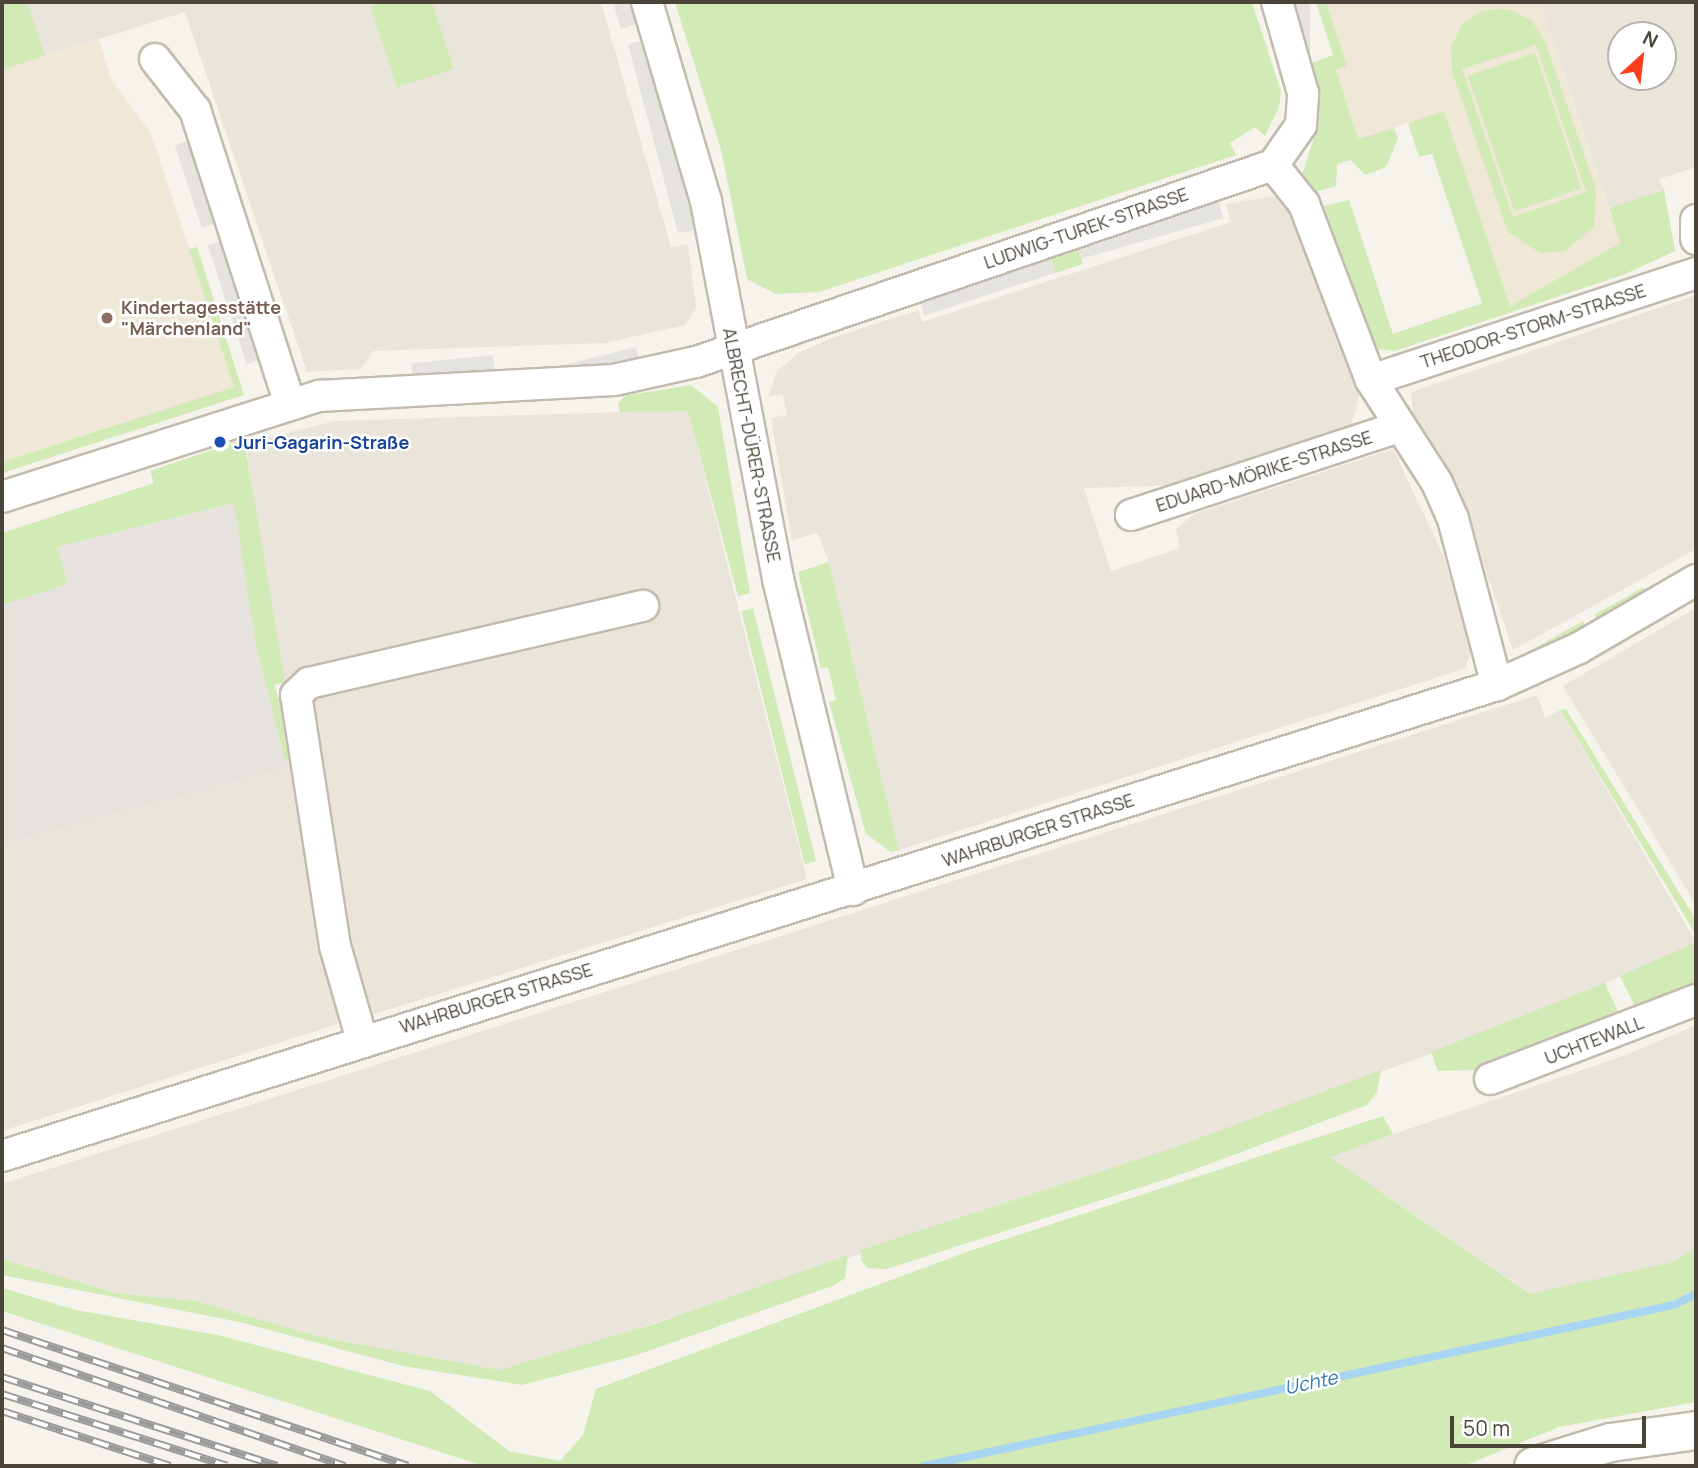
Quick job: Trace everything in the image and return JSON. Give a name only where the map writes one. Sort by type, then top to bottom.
[{"type":"street","name":"ALBRECHT-DÜRER-STRASSE","points":[[648,2],[706,201],[778,579],[853,890]]},
{"type":"street","points":[[1277,2],[1303,93],[1301,125],[1273,165],[1293,182],[1304,204],[1371,380],[1398,427],[1437,483],[1453,519],[1497,685]]},
{"type":"street","points":[[155,59],[195,110],[289,404]]},
{"type":"street","name":"LUDWIG-TUREK-STRASSE","points":[[733,348],[1273,165]]},
{"type":"street","points":[[1696,220],[1696,239]]},
{"type":"street","name":"THEODOR-STORM-STRASSE","points":[[1371,380],[1696,273]]},
{"type":"street","points":[[2,497],[289,404],[416,387],[614,380],[733,348]]},
{"type":"street","name":"EDUARD-MÖRIKE-STRASSE","points":[[1131,515],[1398,427]]},
{"type":"street","name":"WAHRBURGER STRASSE","points":[[2,1156],[362,1040],[853,890],[1497,685],[1567,654],[1696,580]]},
{"type":"street","points":[[362,1040],[335,946],[296,695],[309,683],[643,606]]},
{"type":"street","name":"UCHTEWALL","points":[[1490,1079],[1696,1000]]},
{"type":"street","points":[[1533,1466],[1610,1442],[1696,1430]]},
{"type":"shaded area","points":[[27,2],[601,2],[671,247],[688,244],[696,308],[685,325],[605,343],[373,351],[361,369],[307,372],[185,12],[45,56]]},
{"type":"shaded area","points":[[613,2],[633,2],[640,23],[621,29]]},
{"type":"shaded area","points":[[1292,2],[1310,2],[1310,61],[1292,61]]},
{"type":"shaded area","points":[[1326,2],[1540,2],[1620,243],[1510,306],[1444,112],[1358,139],[1336,70],[1347,66]]},
{"type":"shaded area","points":[[1540,2],[1696,2],[1696,167],[1659,179],[1664,190],[1609,208]]},
{"type":"shaded area","name":"Kindertagesstätte \"Märchenland\"","points":[[99,39],[111,79],[151,133],[235,387],[2,462],[2,70]]},
{"type":"shaded area","points":[[645,40],[683,168],[697,230],[678,233],[628,44]]},
{"type":"shaded area","points":[[191,140],[218,223],[202,228],[175,145]]},
{"type":"shaded area","points":[[1273,196],[1288,204],[1360,394],[1350,430],[1184,485],[1084,488],[1111,571],[1180,548],[1176,529],[1194,514],[1393,449],[1444,557],[1471,649],[1466,668],[899,850],[829,562],[818,533],[792,540],[771,418],[787,415],[783,394],[768,397],[777,371],[798,353],[829,339],[918,310],[922,322],[1231,222],[1226,204]]},
{"type":"shaded area","points":[[1218,200],[1223,218],[1081,259],[1076,241]]},
{"type":"shaded area","points":[[224,240],[263,359],[246,364],[208,245]]},
{"type":"shaded area","points":[[1049,255],[1055,273],[925,315],[919,297]]},
{"type":"shaded area","points":[[1696,295],[1696,549],[1513,650],[1462,501],[1413,414],[1411,392]]},
{"type":"shaded area","points":[[636,347],[640,363],[512,394],[508,379]]},
{"type":"shaded area","points":[[493,355],[495,373],[413,381],[411,364]]},
{"type":"shaded area","points":[[688,410],[807,879],[368,1016],[345,945],[305,695],[632,602],[285,682],[272,635],[246,443],[335,421]]},
{"type":"shaded area","points":[[235,503],[255,640],[287,767],[2,844],[2,605],[68,584],[57,547]]},
{"type":"shaded area","points":[[1696,608],[1696,905],[1563,686]]},
{"type":"shaded area","points":[[1537,695],[1545,718],[1560,710],[1696,942],[1531,1017],[1174,1148],[527,1366],[500,1370],[320,1337],[195,1301],[115,1293],[2,1259],[2,1184]]},
{"type":"shaded area","points":[[295,758],[344,1022],[2,1131],[2,844],[286,767],[285,761]]},
{"type":"shaded area","points":[[1696,1025],[1696,1248],[1672,1262],[1531,1294],[1329,1156],[1623,1056]]},
{"type":"green space","points":[[2,2],[27,2],[45,56],[2,70]]},
{"type":"green space","points":[[386,2],[432,2],[454,69],[397,87],[370,7]]},
{"type":"green space","points":[[675,2],[1252,2],[1281,91],[1279,107],[1265,136],[1255,127],[1230,143],[1236,155],[819,292],[776,294],[747,279],[721,150]]},
{"type":"green space","points":[[1316,2],[1326,2],[1347,66],[1336,70],[1358,139],[1394,128],[1398,138],[1386,167],[1365,175],[1351,160],[1337,164],[1336,186],[1315,192],[1300,181],[1319,122],[1312,63],[1333,55]]},
{"type":"green space","points":[[1508,9],[1531,20],[1545,41],[1596,189],[1594,227],[1565,251],[1540,253],[1508,232],[1452,72],[1451,47],[1462,24],[1483,10]],"holes":[[[1536,45],[1586,192],[1513,217],[1462,69]]]},
{"type":"green space","points":[[1535,53],[1582,188],[1514,211],[1468,76]]},
{"type":"green space","points":[[1444,111],[1510,306],[1620,243],[1609,208],[1664,190],[1675,251],[1623,275],[1395,351],[1376,349],[1324,206],[1349,200],[1393,334],[1482,303],[1432,154],[1419,157],[1408,123]]},
{"type":"green space","points":[[1077,246],[1083,264],[1055,273],[1049,255]]},
{"type":"green space","points":[[197,247],[244,395],[2,473],[2,462],[234,387],[189,249]]},
{"type":"green space","points":[[691,385],[718,407],[750,593],[738,596],[688,411],[620,412],[618,404],[624,396]]},
{"type":"green space","points":[[244,439],[285,682],[274,685],[294,739],[295,758],[285,761],[255,640],[234,503],[57,547],[68,584],[2,605],[2,533],[154,483],[150,471]]},
{"type":"green space","points":[[829,562],[899,850],[891,852],[866,834],[829,702],[836,700],[828,667],[821,668],[798,572]]},
{"type":"green space","points":[[1644,587],[1647,599],[1604,624],[1594,615]]},
{"type":"green space","points":[[753,608],[816,861],[804,864],[741,611]]},
{"type":"green space","points":[[1583,621],[1585,628],[1530,662],[1524,654]]},
{"type":"green space","points":[[1566,709],[1696,920],[1696,935],[1560,710]]},
{"type":"green space","points":[[1696,942],[1696,990],[1638,1013],[1620,976]]},
{"type":"green space","points":[[1605,983],[1621,1018],[1483,1070],[1438,1071],[1431,1052]]},
{"type":"green space","points":[[1381,1070],[1377,1092],[1367,1105],[1185,1173],[887,1269],[867,1268],[861,1260],[861,1250],[1173,1148]]},
{"type":"green space","points":[[1383,1116],[1393,1134],[1330,1157],[1530,1294],[1672,1262],[1696,1248],[1696,1402],[1559,1427],[1464,1466],[484,1466],[2,1311],[2,1288],[76,1310],[218,1335],[430,1391],[509,1451],[560,1461],[583,1435],[596,1389],[972,1250]]},
{"type":"green space","points":[[848,1255],[845,1278],[835,1285],[637,1355],[522,1385],[403,1366],[244,1323],[2,1275],[2,1259],[115,1293],[195,1301],[320,1337],[500,1370],[654,1324]]},
{"type":"waterway","name":"Uchte","points":[[924,1466],[1674,1305],[1696,1294]]},
{"type":"railway","points":[[2,1330],[408,1466]]},
{"type":"railway","points":[[2,1348],[345,1466]]},
{"type":"railway","points":[[2,1377],[277,1466]]},
{"type":"railway","points":[[2,1394],[227,1466]]},
{"type":"railway","points":[[2,1411],[170,1466]]},
{"type":"place","name":"Kindertagesstätte \"Märchenland\"","points":[[107,318]]},
{"type":"place","name":"Juri-Gagarin-Straße","points":[[220,442]]}]
